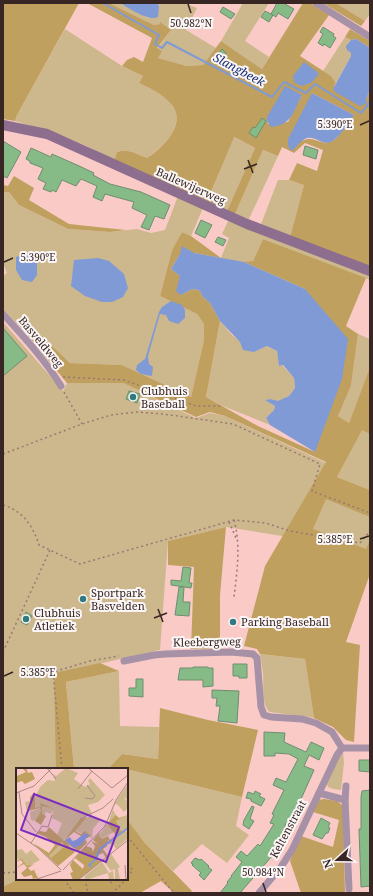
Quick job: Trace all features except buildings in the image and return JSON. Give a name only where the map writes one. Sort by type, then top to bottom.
[{"type":"street","points":[[316,3],[370,37]]},
{"type":"street","name":"Ballewijerweg","points":[[3,125],[47,134],[248,224],[370,271]]},
{"type":"street","name":"Basveldweg","points":[[3,314],[56,377],[61,386]]},
{"type":"street","name":"Kleebergweg","points":[[123,658],[165,654],[231,652],[253,654],[257,658],[261,707],[264,715],[271,717],[302,719],[316,723],[332,732],[342,748]]},
{"type":"street","points":[[342,748],[370,748]]},
{"type":"street","name":"Keltenstraat","points":[[259,893],[281,867],[292,850],[337,755],[342,748]]},
{"type":"street","points":[[346,786],[345,800],[349,889]]},
{"type":"street","name":"Keltenstraat","points":[[320,793],[345,800]]},
{"type":"path","points":[[56,377],[124,380],[196,406],[224,406]]},
{"type":"path","points":[[61,386],[82,424]]},
{"type":"path","points":[[3,454],[110,415],[138,412],[233,424],[320,464],[312,491],[370,513]]},
{"type":"path","points":[[3,505],[19,512],[32,527],[39,544],[80,564],[234,520],[266,523],[290,531],[360,543],[370,531]]},
{"type":"path","points":[[234,520],[237,530],[238,563],[234,597]]},
{"type":"path","points":[[229,522],[237,540]]},
{"type":"path","points":[[3,652],[50,550]]},
{"type":"path","points":[[62,768],[53,672],[90,661],[123,658]]},
{"type":"path","points":[[128,837],[174,893]]},
{"type":"path","points":[[128,866],[133,870],[128,876]]},
{"type":"path","points":[[3,873],[16,872]]},
{"type":"path","points":[[65,880],[74,893]]},
{"type":"path","points":[[84,880],[88,893]]},
{"type":"path","points":[[111,893],[119,887],[124,880]]},
{"type":"shaded area","points":[[3,3],[79,3],[15,121],[3,119]]},
{"type":"shaded area","points":[[87,3],[109,3],[154,25],[160,24],[160,22],[171,30],[157,48],[162,51],[158,58],[187,66],[203,65],[221,41],[262,69],[303,3],[310,3],[329,15],[300,56],[331,76],[336,83],[334,86],[366,100],[370,89],[370,267],[290,237],[304,185],[289,180],[297,163],[317,171],[323,150],[305,143],[294,153],[282,147],[278,156],[263,150],[235,214],[227,211],[255,148],[234,137],[211,192],[223,198],[219,206],[114,161],[117,152],[121,151],[132,152],[147,158],[160,148],[172,134],[175,126],[177,118],[175,110],[170,103],[160,94],[139,83],[143,76],[122,66],[127,60],[134,57],[143,62],[152,38]],"holes":[[[312,93],[354,115],[334,140],[325,143],[311,139],[302,141]],[[302,95],[288,122],[268,124],[267,117]]]},
{"type":"shaded area","points":[[109,3],[120,3],[148,18],[159,6],[157,3],[185,3],[197,8],[186,30],[216,48],[203,65],[187,66],[158,58],[157,49],[171,30],[160,24],[154,25]]},
{"type":"shaded area","points":[[243,3],[269,3],[245,41],[269,57],[262,69],[221,41]]},
{"type":"shaded area","points":[[323,3],[336,3],[365,21],[361,26]]},
{"type":"shaded area","points":[[336,3],[370,3],[370,14],[365,21]]},
{"type":"shaded area","points":[[65,29],[122,66],[143,76],[139,83],[152,89],[163,97],[175,110],[177,118],[172,134],[153,154],[147,158],[132,152],[121,151],[117,152],[114,161],[87,146],[58,134],[15,121]]},
{"type":"shaded area","points":[[350,29],[370,41],[370,48],[356,39],[351,40],[345,37]]},
{"type":"shaded area","points":[[345,37],[351,40],[348,43],[348,50],[351,53],[351,56],[336,83],[331,76],[323,71]]},
{"type":"shaded area","points":[[233,137],[255,148],[227,211],[219,206],[223,198],[211,193]]},
{"type":"shaded area","points":[[263,150],[278,156],[249,219],[247,219],[235,214]]},
{"type":"shaded area","points":[[14,176],[34,188],[29,200],[69,224],[126,230],[110,232],[68,229],[19,205],[9,192],[3,192],[3,185],[8,186]]},
{"type":"shaded area","points":[[278,180],[289,180],[304,185],[290,237],[261,224]]},
{"type":"shaded area","points":[[3,192],[9,192],[19,205],[68,229],[110,232],[137,229],[151,233],[165,230],[178,196],[203,208],[191,236],[182,232],[172,250],[160,296],[197,314],[204,324],[204,340],[191,397],[122,365],[70,363],[32,327],[25,332],[3,309],[3,276],[7,273],[3,263]]},
{"type":"shaded area","points":[[229,219],[370,275],[370,280],[263,239],[253,261],[238,262],[221,258],[229,238],[222,234]]},
{"type":"shaded area","points":[[182,232],[191,236],[221,258],[194,253],[180,254],[171,269],[180,276],[181,295],[192,289],[199,290],[203,297],[210,303],[220,321],[206,397],[258,426],[315,452],[305,289],[244,262],[238,262],[253,261],[263,239],[366,278],[346,326],[358,334],[351,386],[338,416],[349,423],[370,367],[370,434],[362,430],[337,477],[370,490],[370,517],[326,499],[313,529],[366,549],[370,540],[370,574],[346,642],[360,645],[354,742],[346,740],[333,727],[314,718],[305,659],[260,654],[257,649],[244,646],[265,566],[326,462],[225,416],[210,412],[196,417],[123,383],[67,383],[25,332],[32,327],[70,363],[122,365],[191,397],[204,340],[204,324],[197,314],[160,296],[172,250]]},
{"type":"shaded area","points":[[220,321],[232,335],[254,352],[267,346],[277,351],[279,366],[282,365],[294,378],[295,388],[289,396],[278,402],[270,399],[266,400],[275,406],[274,410],[266,418],[270,425],[223,406],[206,397]]},
{"type":"shaded area","name":"Sportpark Basvelden","points":[[3,322],[63,391],[67,383],[123,383],[196,418],[210,413],[225,416],[326,463],[320,484],[370,502],[370,547],[368,550],[226,527],[168,541],[160,650],[54,674],[65,768],[16,768],[16,880],[29,880],[3,887]]},
{"type":"shaded area","points":[[358,334],[370,339],[370,367],[349,423],[338,416],[351,386]]},
{"type":"shaded area","points":[[362,429],[370,434],[370,490],[337,477]]},
{"type":"shaded area","points":[[226,527],[220,595],[220,648],[191,649],[194,567],[168,565],[168,541]]},
{"type":"shaded area","points":[[260,654],[305,659],[314,718],[270,712],[267,709],[264,700],[263,673]]},
{"type":"shaded area","points":[[100,663],[119,671],[66,682],[74,768],[56,768],[54,673]]},
{"type":"shaded area","points":[[119,671],[120,726],[159,727],[158,759],[122,754],[109,768],[74,768],[66,682]]},
{"type":"shaded area","points":[[160,708],[258,730],[242,797],[130,770],[128,771],[128,768],[109,768],[122,754],[158,759]]},
{"type":"shaded area","points":[[343,752],[344,763],[341,790],[333,789],[328,787],[327,784],[339,755]]},
{"type":"shaded area","points":[[130,770],[242,797],[236,826],[249,835],[227,863],[202,844],[173,871],[144,842],[128,820],[128,771]]},
{"type":"shaded area","points":[[324,799],[337,801],[343,806],[345,893],[301,893],[290,861],[301,836],[333,847],[339,820],[313,812],[318,800]]},
{"type":"shaded area","points":[[128,820],[144,842],[192,891],[190,893],[174,893],[161,881],[140,893],[3,893],[3,887],[17,880],[128,880]]},
{"type":"water","points":[[120,3],[157,3],[159,6],[158,17],[150,18],[144,16]]},
{"type":"water","points":[[356,39],[370,48],[370,89],[366,100],[367,103],[360,106],[335,92],[333,89],[351,56],[351,53],[347,50],[346,46],[351,40]]},
{"type":"water","points":[[304,62],[319,74],[311,83],[301,86],[294,82],[293,76]]},
{"type":"water","points":[[285,86],[302,95],[291,117],[283,124],[271,127],[267,121],[267,117]]},
{"type":"water","points":[[312,93],[354,115],[334,140],[327,143],[307,138],[293,150],[290,150],[288,139]]},
{"type":"water","points":[[182,246],[194,253],[244,262],[305,289],[348,339],[342,379],[315,452],[270,425],[266,418],[274,410],[275,406],[265,400],[270,399],[278,401],[289,396],[295,388],[294,378],[283,365],[279,366],[277,351],[267,346],[254,352],[243,350],[240,342],[220,321],[210,303],[203,297],[199,290],[192,289],[181,295],[176,291],[180,276],[171,269],[180,254]]},
{"type":"water","points":[[28,253],[37,256],[37,275],[32,282],[22,280],[16,270],[16,257]]},
{"type":"water","points":[[98,258],[109,261],[124,274],[128,288],[123,297],[112,302],[102,302],[85,296],[71,286],[74,260]]},
{"type":"water","points":[[171,301],[182,305],[185,310],[185,318],[178,324],[169,321],[166,315],[160,314],[148,356],[149,364],[153,367],[152,376],[141,374],[136,370],[137,365],[145,359],[159,312],[162,307]]},
{"type":"waterway","name":"Slangbeek","points":[[103,3],[159,35],[155,44],[162,48],[167,42],[272,97],[284,82],[306,93],[315,84],[361,113],[370,102]]},
{"type":"place","name":"Clubhuis Baseball","points":[[133,397]]},
{"type":"place","name":"Sportpark Basvelden","points":[[83,599]]},
{"type":"place","name":"Clubhuis Atletiek","points":[[26,619]]},
{"type":"place","name":"Parking Baseball","points":[[233,622]]}]
